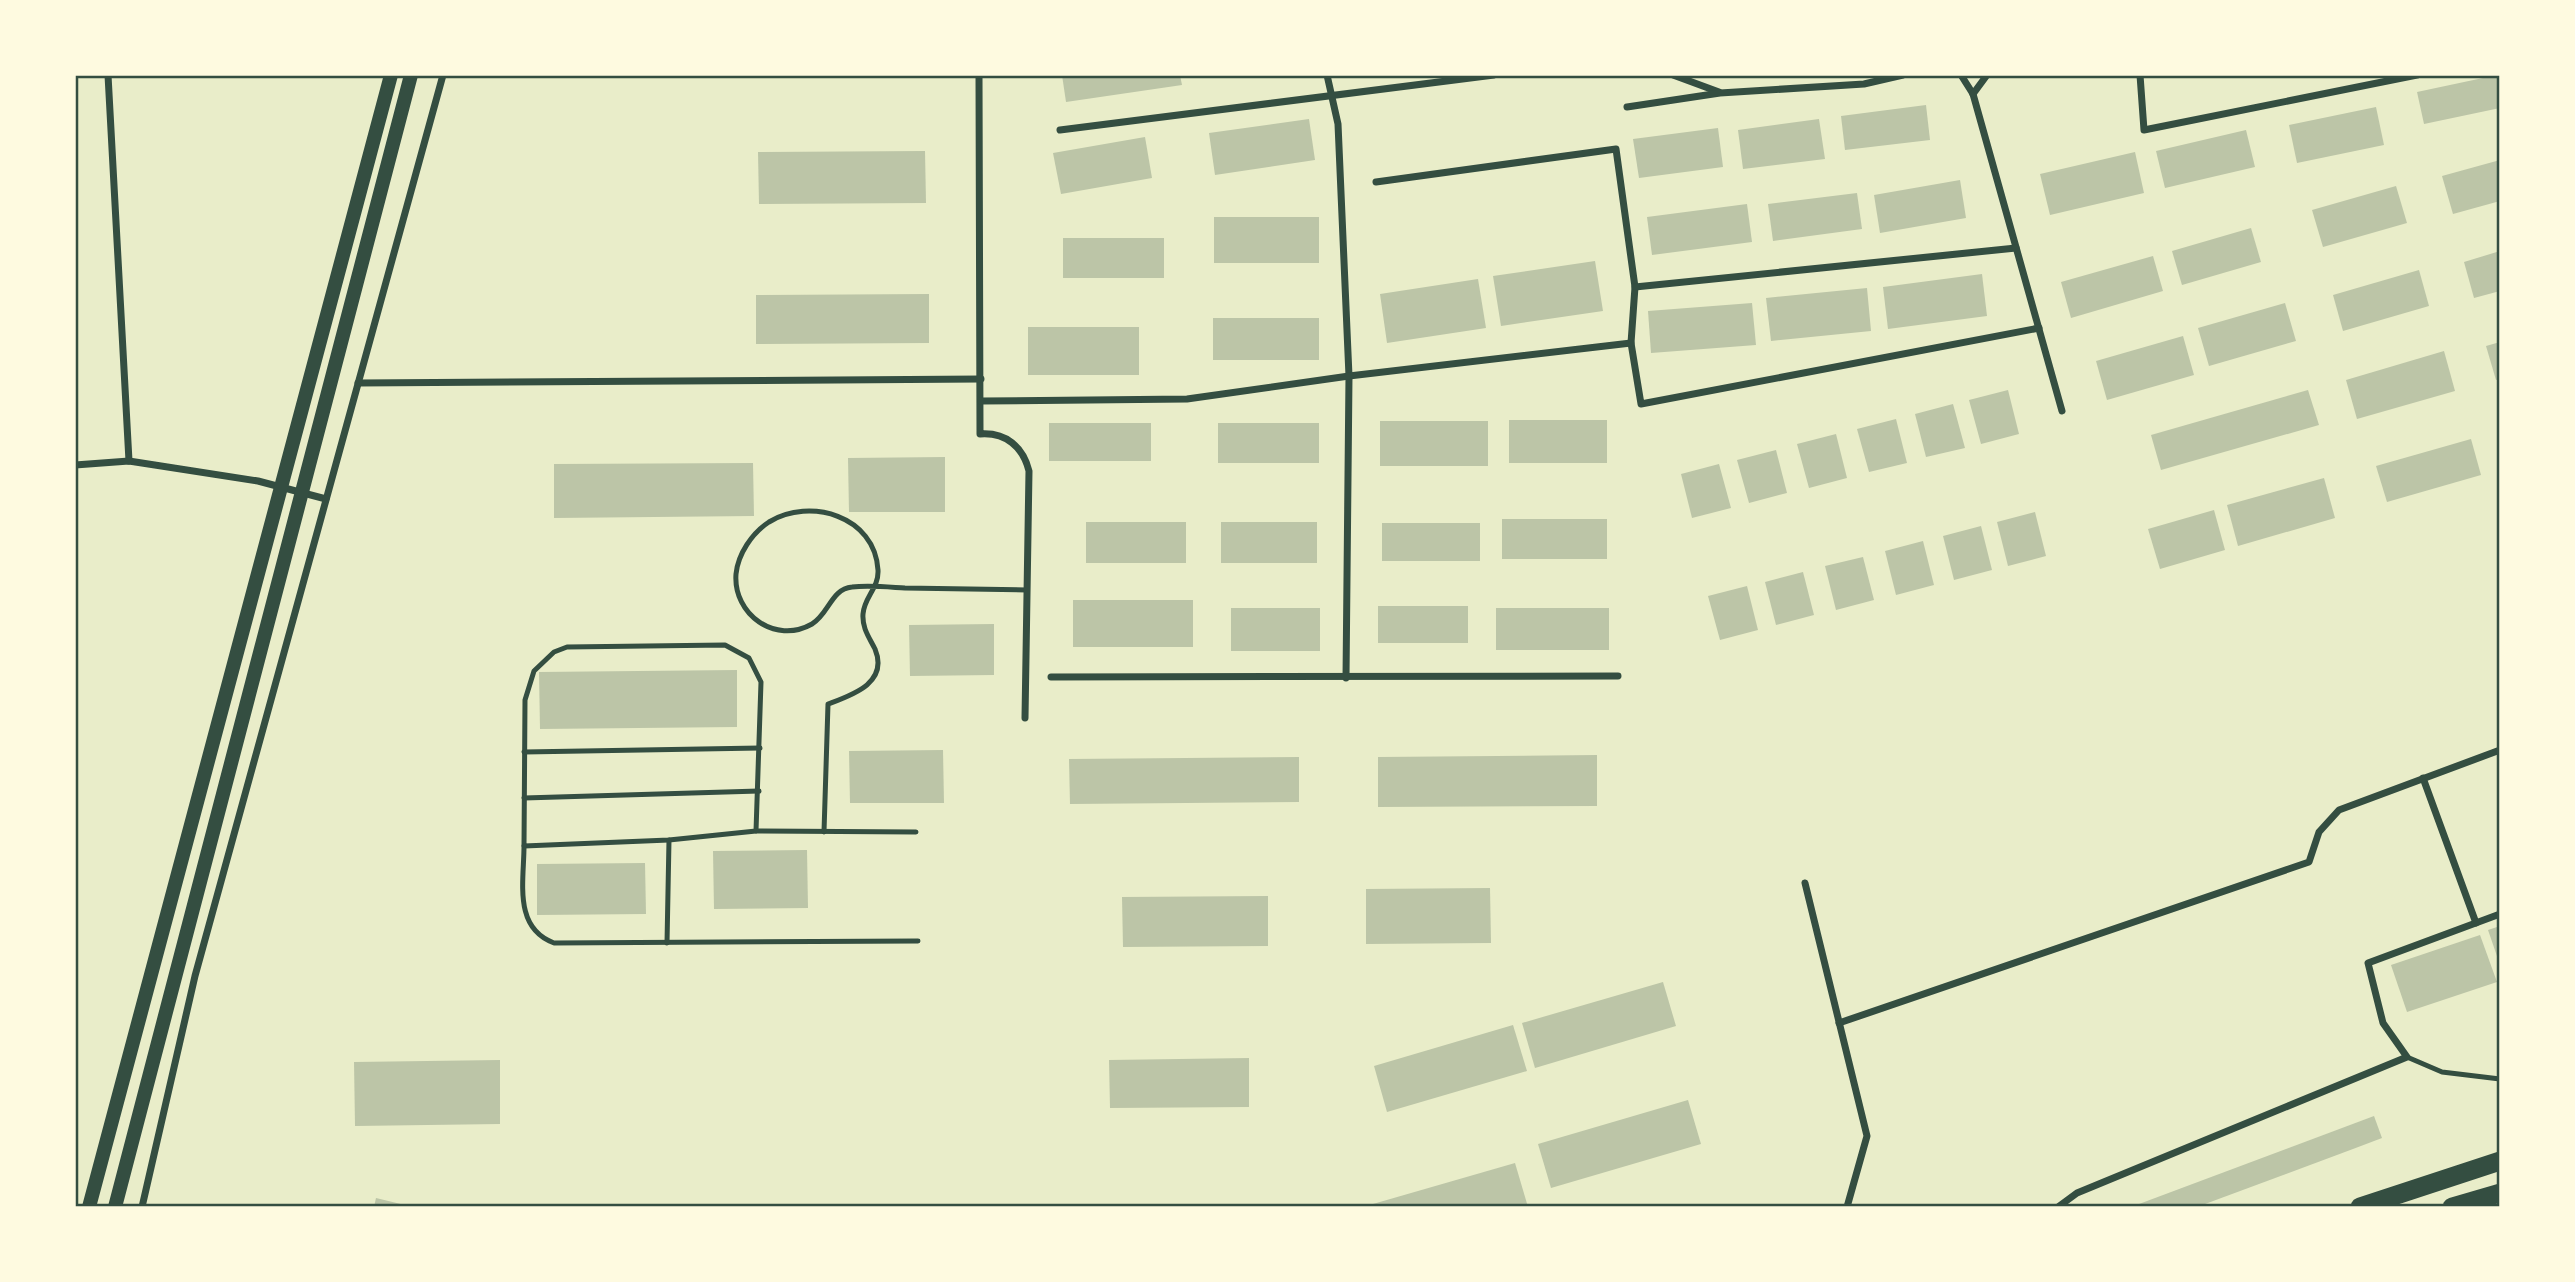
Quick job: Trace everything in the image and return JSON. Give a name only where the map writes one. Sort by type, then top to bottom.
[{"type":"highway","points":[[2360,1207],[2500,1161]]},
{"type":"highway","points":[[2452,1207],[2500,1193]]},
{"type":"main road","points":[[89,1207],[391,75]]},
{"type":"main road","points":[[115,1207],[411,75]]},
{"type":"street","points":[[108,75],[129,461]]},
{"type":"street","points":[[142,1207],[195,976],[443,75]]},
{"type":"street","points":[[979,75],[980,434],[998,435],[1014,443],[1021,451],[1029,471],[1025,718]]},
{"type":"street","points":[[1327,75],[1338,124],[1349,376],[1346,678]]},
{"type":"street","points":[[1060,130],[1494,75]]},
{"type":"street","points":[[1673,75],[1720,93]]},
{"type":"street","points":[[1628,107],[1720,93],[1864,84],[1903,75]]},
{"type":"street","points":[[1961,75],[1973,94],[2062,411]]},
{"type":"street","points":[[1973,94],[1987,75]]},
{"type":"street","points":[[2140,75],[2144,130],[2417,75]]},
{"type":"street","points":[[1376,182],[1616,149],[1635,287],[1631,343],[1641,404],[2039,328]]},
{"type":"street","points":[[1635,287],[2016,248]]},
{"type":"street","points":[[981,401],[1187,399],[1349,376],[1631,343]]},
{"type":"street","points":[[358,383],[981,379]]},
{"type":"street","points":[[75,465],[129,461],[258,481],[326,499]]},
{"type":"street","points":[[1051,677],[1618,676]]},
{"type":"street","points":[[1839,1023],[2309,862],[2319,832],[2339,810],[2500,750]]},
{"type":"street","points":[[2423,778],[2476,922]]},
{"type":"street","points":[[1805,883],[1867,1136],[1847,1207]]},
{"type":"street","points":[[2058,1207],[2077,1193],[2407,1057],[2383,1023],[2368,963],[2500,914]]},
{"type":"lane","points":[[824,832],[828,704],[860,692],[868,686],[877,670],[877,656],[866,634],[863,614],[869,595],[876,587],[877,562],[864,536],[844,519],[818,511],[790,513],[765,524],[746,545],[736,572],[738,593],[748,613],[764,626],[783,631],[802,629],[820,618],[836,593],[850,586],[876,587],[1027,590]]},
{"type":"lane","points":[[756,831],[760,748],[759,674],[749,658],[734,648],[567,647],[543,660],[530,680],[525,699],[524,752],[524,915],[540,937],[554,943],[918,941]]},
{"type":"lane","points":[[524,752],[760,748]]},
{"type":"lane","points":[[524,798],[759,791]]},
{"type":"lane","points":[[524,846],[669,840],[756,831],[916,832]]},
{"type":"lane","points":[[667,943],[669,840]]},
{"type":"lane","points":[[2407,1057],[2461,1076],[2500,1079]]},
{"type":"building","points":[[1062,75],[1180,75],[1182,85],[1066,102]]},
{"type":"building","points":[[2497,75],[2500,108],[2424,124],[2417,92]]},
{"type":"building","points":[[1926,105],[1930,140],[1845,150],[1841,116]]},
{"type":"building","points":[[2376,107],[2384,145],[2297,163],[2289,125]]},
{"type":"building","points":[[1309,119],[1315,160],[1215,175],[1209,133]]},
{"type":"building","points":[[1819,119],[1825,159],[1743,169],[1738,130]]},
{"type":"building","points":[[1718,128],[1723,167],[1639,178],[1633,139]]},
{"type":"building","points":[[2246,130],[2255,167],[2165,188],[2156,151]]},
{"type":"building","points":[[1145,137],[1152,178],[1061,194],[1053,153]]},
{"type":"building","points":[[925,151],[926,203],[759,204],[758,152]]},
{"type":"building","points":[[2135,152],[2144,193],[2050,215],[2040,174]]},
{"type":"building","points":[[2500,160],[2500,201],[2453,214],[2442,176]]},
{"type":"building","points":[[1960,180],[1966,218],[1880,233],[1874,195]]},
{"type":"building","points":[[2396,186],[2407,223],[2323,247],[2312,210]]},
{"type":"building","points":[[1857,193],[1862,229],[1773,241],[1768,204]]},
{"type":"building","points":[[1747,204],[1752,242],[1652,255],[1647,217]]},
{"type":"building","points":[[1214,217],[1319,217],[1319,263],[1214,263]]},
{"type":"building","points":[[2251,228],[2261,262],[2182,285],[2172,251]]},
{"type":"building","points":[[1063,238],[1164,238],[1164,278],[1063,278]]},
{"type":"building","points":[[2500,251],[2500,291],[2474,298],[2464,262]]},
{"type":"building","points":[[2153,256],[2163,291],[2071,318],[2061,282]]},
{"type":"building","points":[[1595,261],[1603,311],[1501,326],[1493,276]]},
{"type":"building","points":[[2419,270],[2429,306],[2343,331],[2333,295]]},
{"type":"building","points":[[1982,274],[1987,316],[1888,329],[1883,287]]},
{"type":"building","points":[[1478,279],[1486,328],[1387,343],[1380,294]]},
{"type":"building","points":[[1867,288],[1871,331],[1771,341],[1766,298]]},
{"type":"building","points":[[929,294],[929,343],[756,344],[756,295]]},
{"type":"building","points":[[1752,303],[1756,345],[1651,353],[1648,311]]},
{"type":"building","points":[[2285,303],[2296,341],[2209,366],[2198,328]]},
{"type":"building","points":[[1213,318],[1319,318],[1319,360],[1213,360]]},
{"type":"building","points":[[1028,327],[1139,327],[1139,375],[1028,375]]},
{"type":"building","points":[[2183,336],[2194,375],[2107,400],[2096,361]]},
{"type":"building","points":[[2500,342],[2500,379],[2496,380],[2486,346]]},
{"type":"building","points":[[2444,351],[2455,391],[2357,419],[2346,380]]},
{"type":"building","points":[[2008,390],[2019,434],[1981,444],[1969,400]]},
{"type":"building","points":[[2308,390],[2319,425],[2161,470],[2151,435]]},
{"type":"building","points":[[1953,404],[1965,448],[1926,457],[1915,414]]},
{"type":"building","points":[[1896,419],[1907,463],[1869,472],[1857,429]]},
{"type":"building","points":[[1509,420],[1607,420],[1607,463],[1509,463]]},
{"type":"building","points":[[1380,421],[1488,421],[1488,466],[1380,466]]},
{"type":"building","points":[[1049,423],[1151,423],[1151,461],[1049,461]]},
{"type":"building","points":[[1218,423],[1319,423],[1319,463],[1218,463]]},
{"type":"building","points":[[1836,434],[1847,478],[1809,488],[1797,444]]},
{"type":"building","points":[[2471,439],[2481,475],[2387,502],[2376,466]]},
{"type":"building","points":[[1776,450],[1787,493],[1749,503],[1737,460]]},
{"type":"building","points":[[945,457],[945,512],[849,512],[848,458]]},
{"type":"building","points":[[753,463],[754,516],[554,518],[554,464]]},
{"type":"building","points":[[1719,464],[1731,508],[1692,518],[1681,474]]},
{"type":"building","points":[[2324,478],[2335,518],[2238,546],[2227,505]]},
{"type":"building","points":[[2214,510],[2225,550],[2160,569],[2148,529]]},
{"type":"building","points":[[2035,512],[2046,556],[2008,566],[1997,522]]},
{"type":"building","points":[[1502,519],[1607,519],[1607,559],[1502,559]]},
{"type":"building","points":[[1086,522],[1186,522],[1186,563],[1086,563]]},
{"type":"building","points":[[1221,522],[1317,522],[1317,563],[1221,563]]},
{"type":"building","points":[[1382,523],[1480,523],[1480,561],[1382,561]]},
{"type":"building","points":[[1981,526],[1992,570],[1954,580],[1943,536]]},
{"type":"building","points":[[1923,541],[1934,585],[1896,595],[1885,551]]},
{"type":"building","points":[[1863,557],[1874,600],[1836,610],[1825,566]]},
{"type":"building","points":[[1803,572],[1814,615],[1776,625],[1765,582]]},
{"type":"building","points":[[1747,586],[1758,630],[1720,640],[1708,596]]},
{"type":"building","points":[[1073,600],[1193,600],[1193,647],[1073,647]]},
{"type":"building","points":[[1378,606],[1468,606],[1468,643],[1378,643]]},
{"type":"building","points":[[1231,608],[1320,608],[1320,651],[1231,651]]},
{"type":"building","points":[[1496,608],[1609,608],[1609,650],[1496,650]]},
{"type":"building","points":[[994,624],[994,675],[910,676],[909,625]]},
{"type":"building","points":[[737,670],[737,727],[540,729],[539,672]]},
{"type":"building","points":[[943,750],[944,803],[850,803],[849,751]]},
{"type":"building","points":[[1597,755],[1597,806],[1378,807],[1378,757]]},
{"type":"building","points":[[1299,757],[1299,802],[1070,804],[1069,759]]},
{"type":"building","points":[[807,850],[808,908],[714,909],[713,851]]},
{"type":"building","points":[[645,863],[646,914],[537,915],[537,864]]},
{"type":"building","points":[[1490,888],[1491,943],[1366,944],[1366,889]]},
{"type":"building","points":[[1268,896],[1268,946],[1123,947],[1122,897]]},
{"type":"building","points":[[2500,926],[2500,962],[2499,962],[2488,930]]},
{"type":"building","points":[[2480,935],[2497,982],[2407,1012],[2391,965]]},
{"type":"building","points":[[1663,982],[1676,1026],[1535,1068],[1522,1023]]},
{"type":"building","points":[[1513,1025],[1527,1071],[1387,1112],[1374,1066]]},
{"type":"building","points":[[1249,1058],[1249,1107],[1110,1108],[1109,1060]]},
{"type":"building","points":[[500,1060],[500,1124],[355,1126],[354,1062]]},
{"type":"building","points":[[1688,1100],[1701,1144],[1551,1188],[1538,1144]]},
{"type":"building","points":[[2374,1116],[2382,1138],[2353,1149],[2197,1207],[2131,1207]]},
{"type":"building","points":[[1515,1163],[1528,1207],[1366,1207],[1366,1206]]},
{"type":"building","points":[[376,1198],[409,1206],[409,1207],[374,1207]]}]
